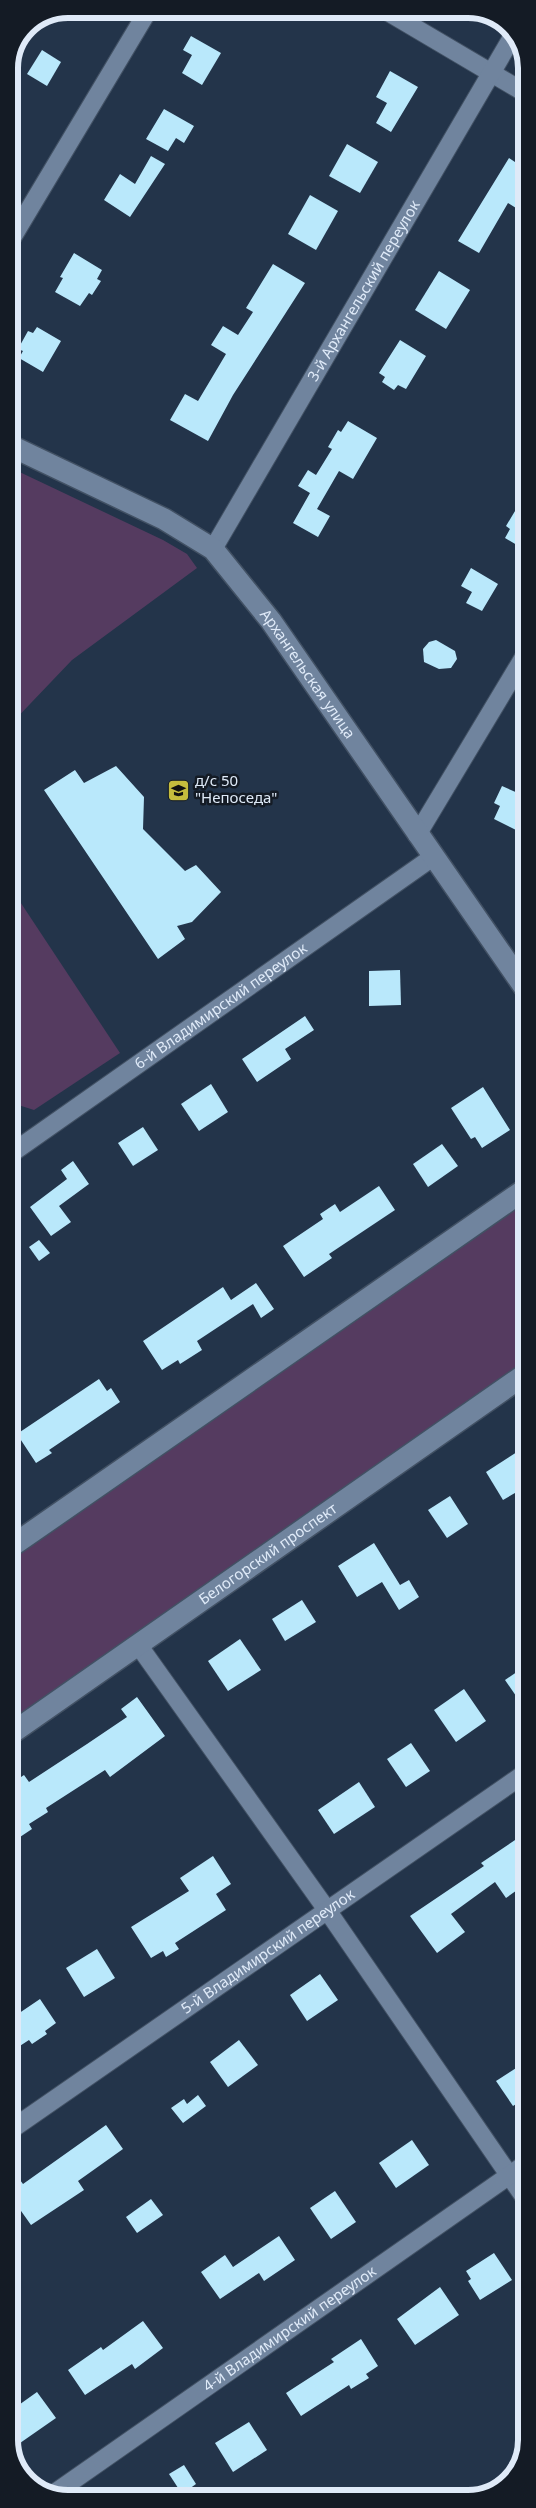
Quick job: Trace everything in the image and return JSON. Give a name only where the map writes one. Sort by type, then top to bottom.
[{"type":"street","points":[[17,231],[144,18]]},
{"type":"street","points":[[398,18],[519,89]]},
{"type":"street","name":"3-й Архангельский переулок","points":[[213,549],[510,40]]},
{"type":"street","name":"Архангельская улица","points":[[17,449],[164,519],[213,549],[271,621],[519,980]]},
{"type":"street","points":[[417,834],[519,665]]},
{"type":"street","name":"6-й Владимирский переулок","points":[[17,1149],[433,857]]},
{"type":"street","points":[[17,1542],[519,1194]]},
{"type":"street","name":"Белогорский проспект","points":[[17,1730],[519,1379]]},
{"type":"street","points":[[139,1646],[327,1910],[519,2189]]},
{"type":"street","name":"5-й Владимирский переулок","points":[[17,2125],[519,1778]]},
{"type":"street","name":"4-й Владимирский переулок","points":[[59,2490],[519,2169]]},
{"type":"shaded area","points":[[17,471],[163,540],[187,554],[197,568],[72,660],[17,718]]},
{"type":"shaded area","points":[[17,897],[120,1053],[34,1110],[17,1105]]},
{"type":"shaded area","points":[[519,1203],[519,1369],[17,1717],[17,1550]]},
{"type":"building","points":[[191,36],[221,53],[202,85],[182,73],[192,55],[183,50]]},
{"type":"building","points":[[42,50],[61,62],[47,86],[27,74]]},
{"type":"building","points":[[390,71],[418,87],[391,132],[376,123],[387,103],[376,97]]},
{"type":"building","points":[[164,109],[194,126],[184,143],[176,138],[168,151],[146,139]]},
{"type":"building","points":[[347,144],[378,162],[360,193],[329,176]]},
{"type":"building","points":[[151,156],[165,164],[130,217],[104,200],[120,174],[135,184]]},
{"type":"building","points":[[509,158],[519,165],[519,203],[516,208],[508,203],[479,253],[458,241]]},
{"type":"building","points":[[310,195],[338,211],[316,250],[288,234]]},
{"type":"building","points":[[74,253],[102,270],[97,279],[101,281],[92,295],[89,293],[80,306],[55,292],[63,278],[60,277]]},
{"type":"building","points":[[273,264],[305,283],[233,395],[208,441],[170,420],[185,394],[198,401],[226,354],[211,345],[223,326],[238,335],[253,312],[246,308]]},
{"type":"building","points":[[439,271],[470,290],[446,329],[415,310]]},
{"type":"building","points":[[37,327],[61,341],[43,372],[19,358],[23,351],[18,349],[28,331],[33,333]]},
{"type":"building","points":[[400,340],[426,356],[406,389],[398,385],[394,390],[382,382],[385,377],[379,373]]},
{"type":"building","points":[[348,421],[377,438],[353,479],[339,471],[317,509],[330,516],[318,537],[293,523],[310,493],[298,486],[308,470],[316,475],[332,449],[328,447],[338,430],[341,432]]},
{"type":"building","points":[[518,506],[519,546],[505,538],[510,529],[506,526]]},
{"type":"building","points":[[471,568],[498,584],[482,611],[466,603],[472,592],[461,586]]},
{"type":"building","points":[[436,640],[455,651],[457,659],[451,668],[439,669],[424,662],[423,649],[429,642]]},
{"type":"building","points":[[116,766],[144,797],[143,829],[185,871],[196,865],[221,892],[192,922],[177,926],[185,939],[158,959],[44,790],[75,770],[84,783]]},
{"type":"building","points":[[502,786],[519,793],[519,832],[494,819],[500,806],[494,803]]},
{"type":"building","points":[[400,970],[401,1005],[369,1006],[369,971]]},
{"type":"building","points":[[305,1016],[314,1030],[285,1049],[291,1059],[257,1082],[242,1059]]},
{"type":"building","points":[[211,1084],[228,1112],[199,1131],[181,1104]]},
{"type":"building","points":[[483,1087],[510,1130],[482,1148],[475,1137],[471,1139],[451,1108]]},
{"type":"building","points":[[143,1127],[158,1150],[133,1166],[118,1143]]},
{"type":"building","points":[[442,1144],[458,1166],[428,1187],[413,1164]]},
{"type":"building","points":[[73,1161],[89,1184],[59,1206],[71,1222],[51,1236],[30,1207],[67,1179],[61,1170]]},
{"type":"building","points":[[379,1186],[395,1210],[329,1254],[332,1258],[304,1277],[283,1246],[323,1219],[320,1214],[335,1204],[340,1212]]},
{"type":"building","points":[[39,1240],[50,1253],[39,1261],[29,1247]]},
{"type":"building","points":[[256,1283],[274,1309],[261,1318],[253,1304],[197,1341],[202,1350],[180,1364],[178,1360],[162,1370],[143,1341],[223,1287],[231,1300]]},
{"type":"building","points":[[99,1379],[107,1391],[111,1388],[120,1402],[49,1450],[52,1453],[36,1463],[17,1434]]},
{"type":"building","points":[[517,1452],[519,1455],[519,1491],[503,1500],[486,1472]]},
{"type":"building","points":[[450,1496],[468,1524],[447,1538],[428,1510]]},
{"type":"building","points":[[374,1543],[400,1585],[409,1580],[419,1597],[399,1610],[382,1582],[357,1597],[338,1566]]},
{"type":"building","points":[[302,1600],[316,1622],[285,1641],[272,1619]]},
{"type":"building","points":[[240,1639],[261,1670],[228,1691],[208,1661]]},
{"type":"building","points":[[519,1670],[519,1700],[505,1680]]},
{"type":"building","points":[[464,1689],[486,1721],[456,1742],[434,1710]]},
{"type":"building","points":[[137,1697],[165,1736],[110,1777],[105,1770],[46,1808],[48,1812],[29,1824],[32,1829],[20,1837],[17,1832],[17,1780],[24,1775],[29,1782],[127,1717],[121,1709]]},
{"type":"building","points":[[411,1743],[430,1771],[406,1787],[387,1759]]},
{"type":"building","points":[[359,1782],[375,1807],[334,1834],[318,1810]]},
{"type":"building","points":[[519,1837],[519,1889],[506,1898],[495,1882],[451,1914],[465,1932],[437,1953],[410,1916],[484,1866],[481,1863]]},
{"type":"building","points":[[213,1856],[231,1884],[216,1894],[226,1910],[175,1943],[179,1949],[166,1957],[163,1951],[151,1958],[131,1927],[189,1891],[180,1878]]},
{"type":"building","points":[[97,1949],[115,1978],[84,1997],[66,1968]]},
{"type":"building","points":[[320,1974],[338,2000],[307,2021],[290,1995]]},
{"type":"building","points":[[40,1999],[56,2023],[45,2031],[47,2034],[32,2044],[29,2040],[17,2048],[17,2015]]},
{"type":"building","points":[[239,2040],[258,2065],[228,2087],[210,2062]]},
{"type":"building","points":[[519,2066],[519,2102],[513,2106],[496,2081]]},
{"type":"building","points":[[198,2095],[206,2106],[183,2123],[171,2108],[184,2099],[187,2104]]},
{"type":"building","points":[[106,2125],[123,2149],[78,2181],[84,2190],[31,2225],[17,2205],[17,2176],[23,2184]]},
{"type":"building","points":[[412,2140],[429,2165],[396,2188],[379,2163]]},
{"type":"building","points":[[335,2191],[356,2222],[331,2239],[310,2208]]},
{"type":"building","points":[[151,2199],[163,2215],[137,2233],[126,2217]]},
{"type":"building","points":[[279,2236],[295,2260],[264,2281],[259,2273],[220,2299],[201,2272],[225,2255],[233,2267]]},
{"type":"building","points":[[494,2253],[512,2280],[480,2300],[468,2281],[471,2279],[466,2271]]},
{"type":"building","points":[[440,2287],[459,2315],[415,2345],[397,2319]]},
{"type":"building","points":[[143,2321],[163,2348],[135,2369],[132,2364],[85,2395],[68,2370],[101,2347],[103,2350]]},
{"type":"building","points":[[361,2339],[378,2366],[366,2374],[369,2378],[351,2389],[349,2385],[301,2416],[286,2393],[334,2362],[331,2359]]},
{"type":"building","points":[[37,2392],[56,2418],[17,2445],[17,2406]]},
{"type":"building","points":[[249,2422],[267,2450],[233,2472],[215,2443]]},
{"type":"building","points":[[184,2465],[196,2484],[188,2490],[179,2490],[169,2474]]},
{"type":"place","name":"д/с 50 \"Непоседа\"","points":[[179,790]]}]
